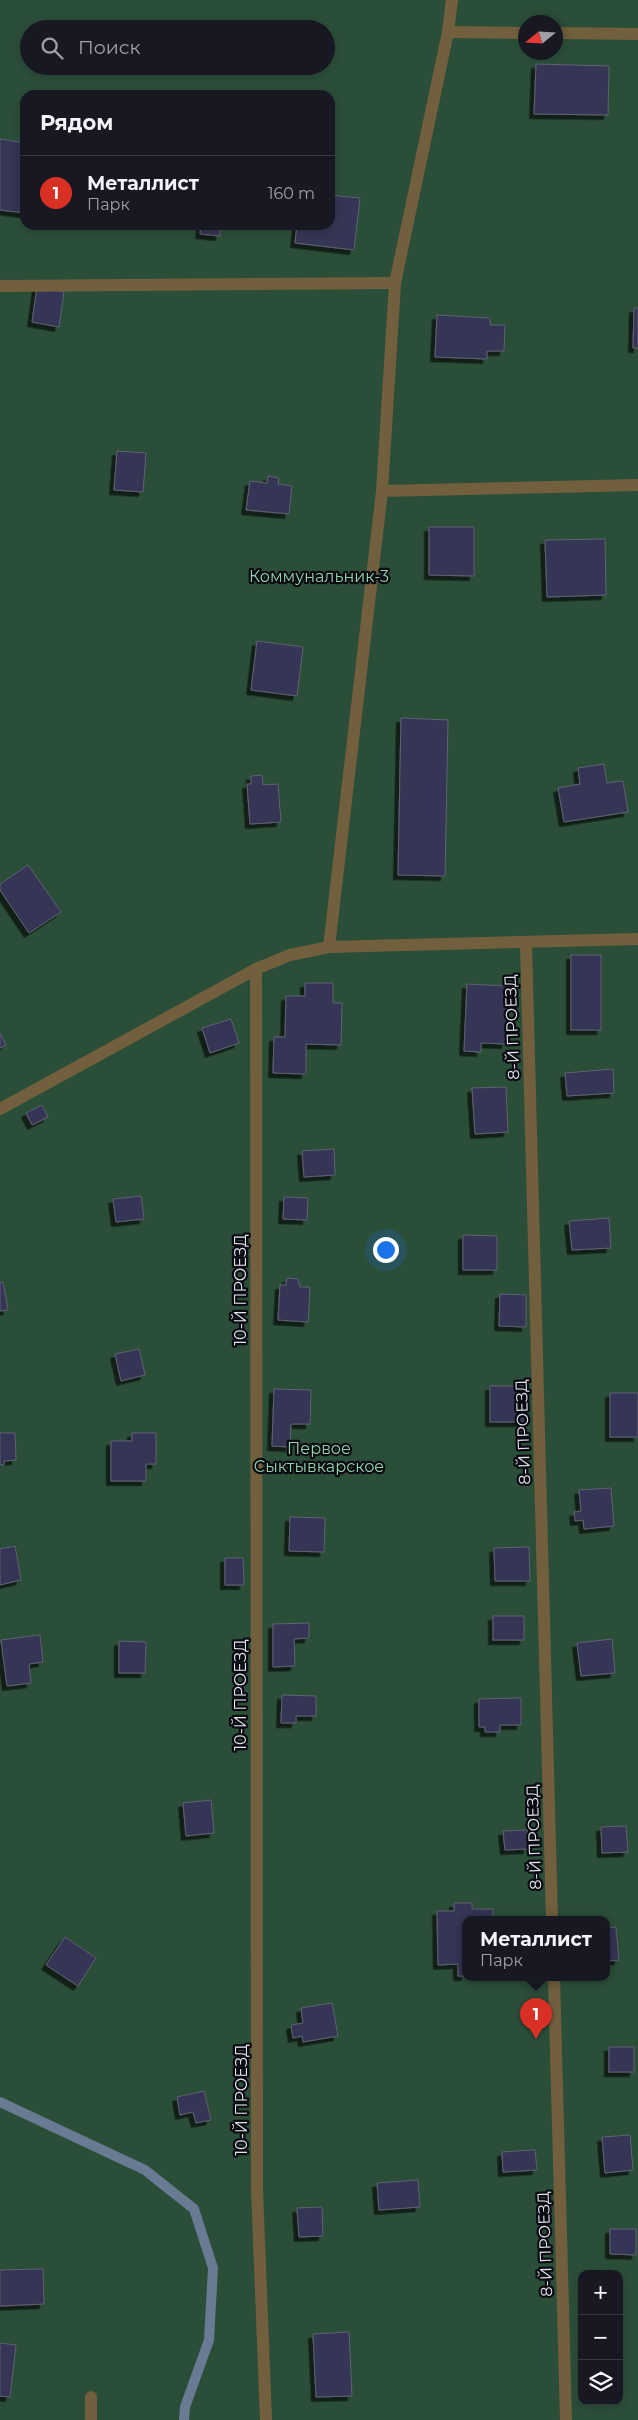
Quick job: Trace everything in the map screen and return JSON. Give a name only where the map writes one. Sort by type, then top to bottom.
[{"type":"street","points":[[329,946],[382,491],[395,283],[448,32],[452,0]]},
{"type":"street","points":[[448,32],[518,32]]},
{"type":"street","points":[[563,33],[638,34]]},
{"type":"street","points":[[0,286],[395,283]]},
{"type":"street","points":[[382,491],[638,484]]},
{"type":"street","points":[[0,1110],[256,969],[290,955],[329,946],[526,944],[638,940]]},
{"type":"street","name":"8-Й ПРОЕЗД","points":[[526,944],[552,1916]]},
{"type":"street","name":"10-Й ПРОЕЗД","points":[[256,969],[257,2189],[266,2420]]},
{"type":"street","name":"8-Й ПРОЕЗД","points":[[554,1981],[566,2420]]},
{"type":"street","points":[[91,2398],[91,2420]]},
{"type":"green space","points":[[0,0],[638,0],[638,2420],[0,2420]]},
{"type":"building","points":[[536,64],[609,66],[608,115],[534,114]]},
{"type":"building","points":[[0,139],[20,142],[20,212],[0,210]]},
{"type":"building","points":[[335,196],[360,198],[354,250],[295,243],[296,230],[335,230]]},
{"type":"building","points":[[200,230],[220,230],[220,236],[200,234]]},
{"type":"building","points":[[37,287],[64,292],[59,327],[32,322]]},
{"type":"building","points":[[634,308],[638,308],[638,348],[633,348]]},
{"type":"building","points":[[437,315],[490,318],[490,325],[505,325],[504,351],[487,351],[487,359],[435,357]]},
{"type":"building","points":[[117,451],[146,453],[143,492],[114,490]]},
{"type":"building","points":[[268,476],[279,478],[278,484],[292,486],[289,514],[246,510],[250,481],[267,483]]},
{"type":"building","points":[[429,527],[474,527],[474,576],[429,575]]},
{"type":"building","points":[[605,539],[606,595],[547,597],[545,540]]},
{"type":"building","points":[[257,641],[303,647],[297,696],[251,690]]},
{"type":"building","points":[[401,718],[448,720],[445,876],[398,875]]},
{"type":"building","points":[[604,764],[607,783],[623,781],[628,812],[564,822],[558,788],[580,784],[578,768]]},
{"type":"building","points":[[262,775],[263,785],[278,784],[281,822],[250,824],[247,784],[251,784],[251,776]]},
{"type":"building","points":[[28,865],[61,912],[29,933],[0,890],[0,884]]},
{"type":"building","points":[[571,955],[601,955],[601,1030],[571,1030]]},
{"type":"building","points":[[305,983],[333,983],[333,1003],[342,1003],[341,1045],[306,1044],[306,1074],[273,1073],[274,1037],[285,1037],[286,996],[305,996]]},
{"type":"building","points":[[467,984],[509,986],[506,1044],[481,1043],[481,1052],[464,1051]]},
{"type":"building","points":[[231,1019],[239,1043],[210,1053],[202,1028]]},
{"type":"building","points":[[0,1033],[6,1045],[0,1048]]},
{"type":"building","points":[[613,1069],[614,1093],[567,1096],[565,1073]]},
{"type":"building","points":[[506,1087],[508,1132],[475,1134],[472,1088]]},
{"type":"building","points":[[42,1105],[48,1117],[32,1125],[26,1113]]},
{"type":"building","points":[[334,1149],[335,1175],[304,1177],[302,1151]]},
{"type":"building","points":[[141,1196],[144,1219],[116,1222],[113,1199]]},
{"type":"building","points":[[284,1197],[308,1198],[307,1220],[283,1219]]},
{"type":"building","points":[[609,1218],[611,1248],[572,1250],[569,1221]]},
{"type":"building","points":[[463,1235],[497,1236],[497,1270],[463,1270]]},
{"type":"building","points":[[287,1278],[298,1279],[300,1287],[310,1287],[308,1322],[278,1320],[280,1285],[286,1285]]},
{"type":"building","points":[[3,1282],[8,1310],[0,1311],[0,1283]]},
{"type":"building","points":[[500,1294],[526,1295],[526,1327],[499,1326]]},
{"type":"building","points":[[139,1349],[145,1375],[121,1381],[115,1354]]},
{"type":"building","points":[[490,1386],[526,1386],[526,1422],[490,1422]]},
{"type":"building","points":[[274,1389],[311,1390],[310,1424],[291,1424],[290,1447],[272,1446]]},
{"type":"building","points":[[610,1393],[638,1393],[638,1437],[610,1437]]},
{"type":"building","points":[[0,1433],[15,1433],[16,1460],[4,1461],[4,1465],[0,1465]]},
{"type":"building","points":[[132,1433],[156,1433],[156,1464],[146,1464],[146,1481],[111,1481],[111,1441],[132,1441]]},
{"type":"building","points":[[611,1488],[614,1526],[584,1529],[583,1520],[575,1521],[574,1512],[581,1511],[579,1490]]},
{"type":"building","points":[[290,1517],[325,1518],[324,1552],[289,1551]]},
{"type":"building","points":[[15,1546],[21,1580],[0,1585],[0,1549]]},
{"type":"building","points":[[529,1547],[530,1581],[495,1581],[494,1548]]},
{"type":"building","points":[[225,1558],[243,1558],[244,1585],[225,1585]]},
{"type":"building","points":[[493,1616],[524,1616],[524,1640],[493,1640]]},
{"type":"building","points":[[309,1623],[309,1638],[294,1639],[295,1666],[273,1667],[273,1624]]},
{"type":"building","points":[[40,1635],[43,1662],[29,1664],[31,1683],[7,1686],[1,1640]]},
{"type":"building","points":[[612,1639],[615,1673],[581,1676],[577,1643]]},
{"type":"building","points":[[119,1641],[146,1642],[145,1673],[119,1673]]},
{"type":"building","points":[[282,1695],[316,1696],[316,1716],[296,1716],[296,1723],[281,1723]]},
{"type":"building","points":[[521,1698],[521,1725],[500,1725],[500,1732],[485,1732],[485,1727],[479,1727],[479,1699]]},
{"type":"building","points":[[211,1800],[214,1833],[186,1836],[183,1803]]},
{"type":"building","points":[[626,1826],[628,1852],[602,1853],[601,1827]]},
{"type":"building","points":[[527,1830],[528,1849],[505,1850],[503,1831]]},
{"type":"building","points":[[454,1903],[472,1903],[472,1909],[493,1909],[493,1916],[462,1916],[462,1976],[458,1976],[458,1964],[438,1965],[437,1911],[454,1911]]},
{"type":"building","points":[[616,1927],[619,1960],[610,1961],[610,1928]]},
{"type":"building","points":[[65,1937],[96,1958],[78,1986],[46,1965]]},
{"type":"building","points":[[332,2003],[338,2036],[303,2042],[302,2036],[293,2038],[291,2025],[303,2023],[301,2008]]},
{"type":"building","points":[[609,2047],[634,2047],[634,2072],[609,2072]]},
{"type":"building","points":[[204,2091],[211,2120],[196,2123],[193,2112],[180,2115],[177,2097]]},
{"type":"building","points":[[630,2135],[633,2170],[605,2173],[602,2137]]},
{"type":"building","points":[[535,2150],[537,2170],[503,2172],[502,2152]]},
{"type":"building","points":[[418,2180],[420,2207],[379,2210],[377,2183]]},
{"type":"building","points":[[322,2207],[323,2236],[299,2237],[297,2208]]},
{"type":"building","points":[[610,2229],[636,2229],[636,2255],[610,2254]]},
{"type":"building","points":[[43,2269],[44,2304],[0,2306],[0,2270]]},
{"type":"building","points":[[349,2332],[352,2396],[316,2397],[313,2334]]},
{"type":"building","points":[[0,2343],[16,2345],[10,2397],[0,2396]]},
{"type":"waterway","points":[[0,2102],[145,2170],[194,2209],[213,2268],[209,2340],[185,2407],[184,2420]]},
{"type":"place","name":"Металлист","points":[[536,2039]]},
{"type":"park label","name":"Коммунальник-3","points":[[319,576]]},
{"type":"park label","name":"Первое Сыктывкарское","points":[[319,1457]]}]
